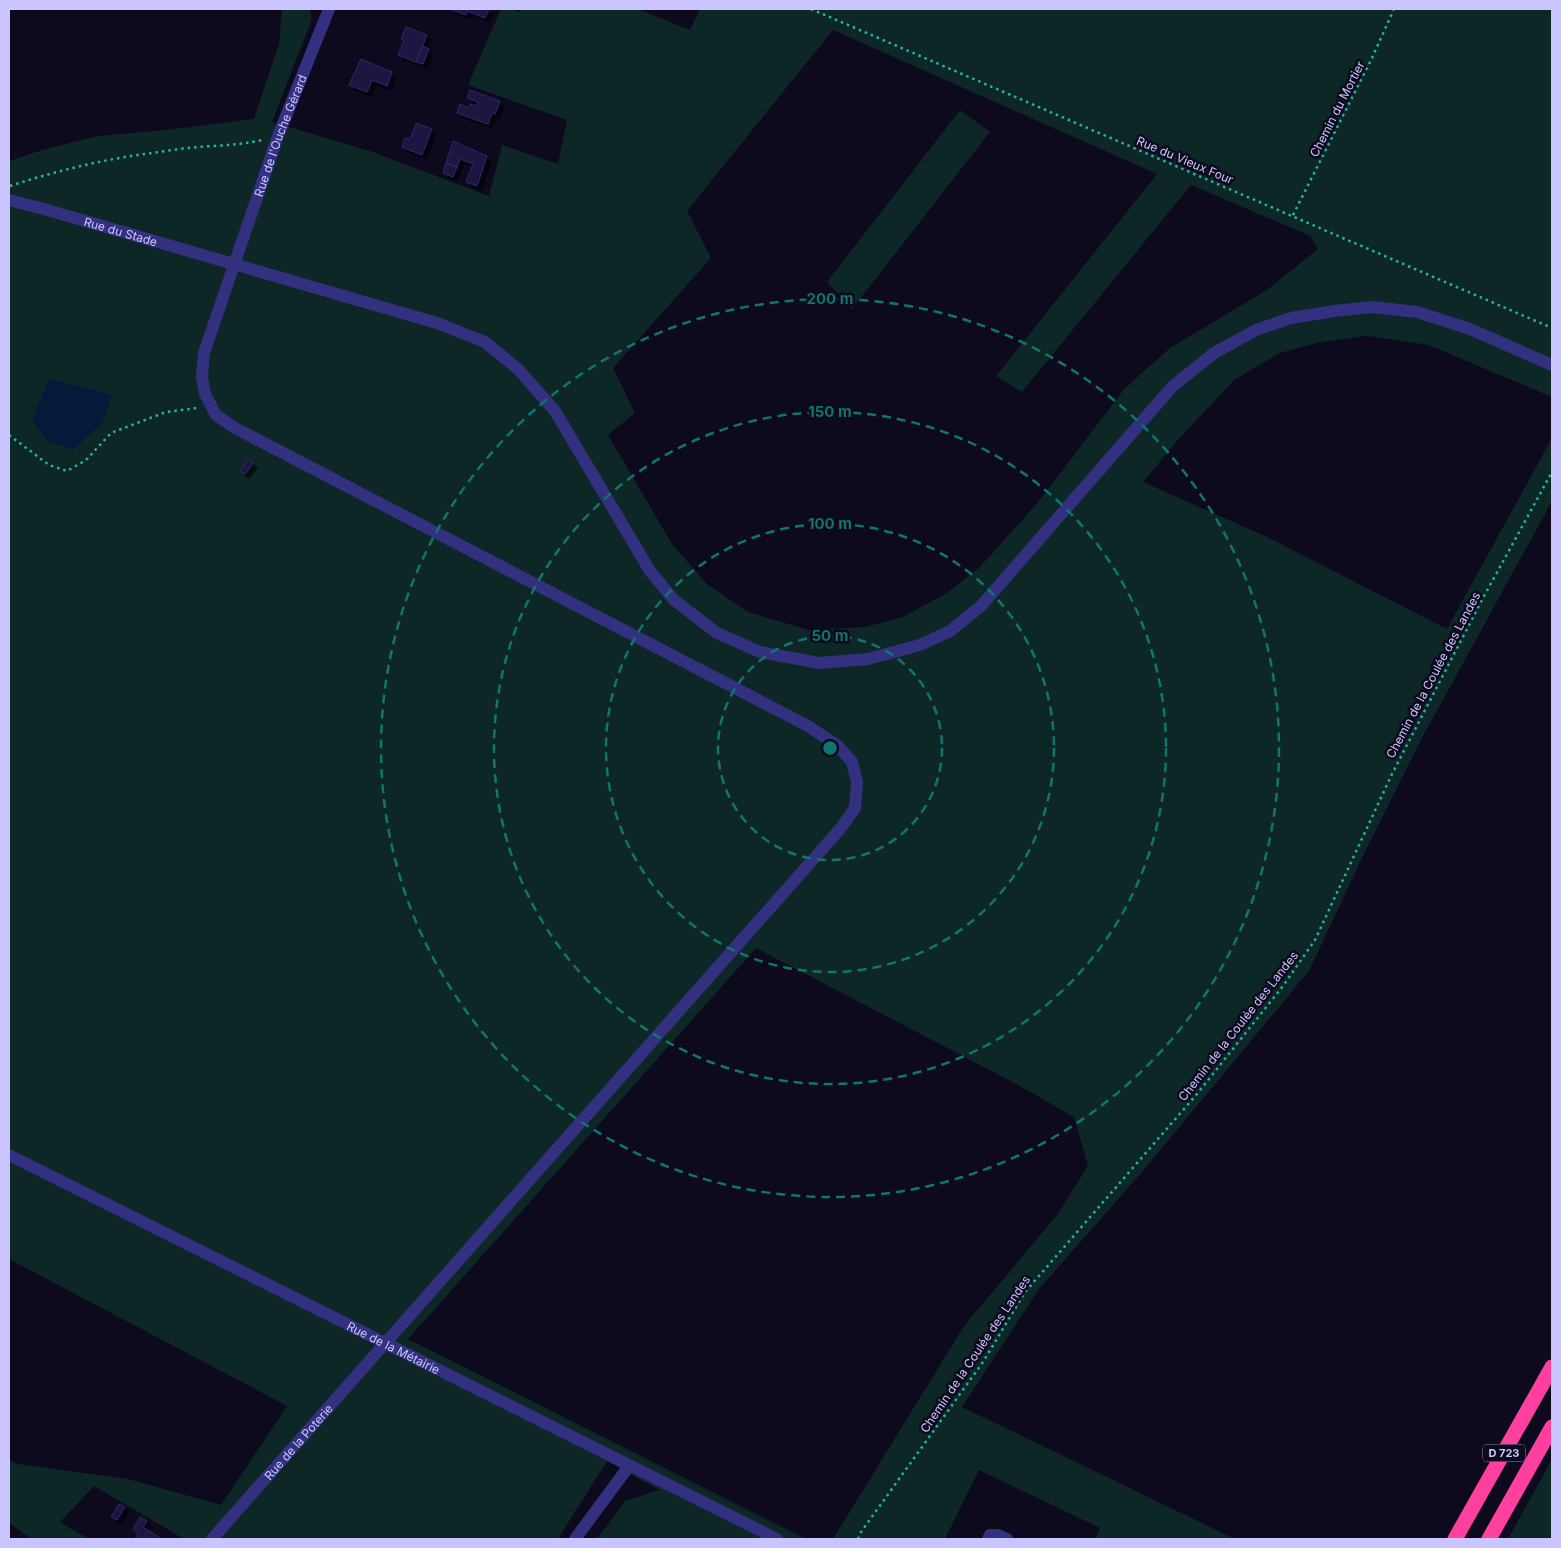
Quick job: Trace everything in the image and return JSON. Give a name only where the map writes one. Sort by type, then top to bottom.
[{"type":"highway","name":"D 723","points":[[1455,1539],[1552,1367]]},
{"type":"highway","name":"D 723","points":[[1489,1539],[1552,1427]]},
{"type":"street","name":"Rue de l'Ouche Gérard","points":[[211,406],[205,394],[202,377],[204,353],[278,136],[329,9]]},
{"type":"street","name":"Rue du Stade","points":[[9,200],[234,263],[437,323],[485,342],[519,370],[556,411],[650,571],[674,600],[718,633],[760,652],[819,663],[868,659],[920,644],[950,631],[981,606],[1172,387],[1214,353],[1256,330],[1291,318],[1334,311],[1372,308],[1417,312],[1470,329],[1552,365]]},
{"type":"street","name":"Rue de la Poterie","points":[[211,406],[216,415],[235,428],[808,726],[838,746],[852,762],[857,782],[855,808],[840,829],[384,1342],[212,1539]]},
{"type":"street","name":"Rue de la Métairie","points":[[9,1155],[777,1539]]},
{"type":"street","points":[[575,1539],[629,1466]]},
{"type":"street","points":[[988,1539],[990,1535],[998,1535],[1007,1539]]},
{"type":"path","name":"Rue du Vieux Four","points":[[811,9],[1552,328]]},
{"type":"path","name":"Chemin du Mortier","points":[[1293,215],[1372,58],[1394,9]]},
{"type":"path","points":[[9,187],[35,178],[101,161],[150,153],[212,146],[242,145],[278,136]]},
{"type":"path","points":[[9,435],[49,465],[67,471],[86,460],[112,433],[166,412],[211,406]]},
{"type":"path","name":"Chemin de la Coulée des Landes","points":[[858,1539],[983,1362],[1025,1292],[1198,1094],[1283,986],[1315,940],[1392,774],[1483,598],[1552,472]]},
{"type":"green space","points":[[282,9],[309,9],[312,19],[272,122],[370,151],[489,196],[502,145],[558,164],[567,120],[468,85],[501,9],[519,12],[521,9],[638,9],[690,30],[700,9],[1552,9],[1552,397],[1429,345],[1367,336],[1320,342],[1280,353],[1234,380],[1177,441],[1143,482],[1265,536],[1447,629],[1552,438],[1552,501],[1422,738],[1363,856],[1309,971],[1142,1172],[1039,1289],[962,1407],[1235,1539],[1095,1539],[1100,1528],[979,1470],[945,1539],[833,1539],[964,1326],[1057,1215],[1088,1166],[1074,1117],[1018,1085],[756,948],[408,1339],[806,1539],[597,1539],[625,1501],[659,1490],[607,1461],[558,1539],[184,1539],[94,1486],[60,1522],[89,1539],[32,1539],[9,1523],[9,1460],[18,1464],[128,1479],[221,1505],[287,1406],[9,1259],[9,161],[42,150],[98,136],[254,119],[279,44]],"holes":[[[833,30],[1157,174],[996,376],[1022,392],[1191,185],[1310,236],[1318,249],[1267,290],[1170,348],[1125,388],[1039,501],[979,568],[945,594],[903,617],[865,627],[809,630],[748,612],[707,584],[672,544],[608,435],[635,413],[613,368],[711,258],[687,211]]]},
{"type":"green space","points":[[960,110],[990,132],[852,309],[827,282]]},
{"type":"green space","points":[[1552,1459],[1552,1539],[1508,1539]]},
{"type":"water","points":[[49,379],[112,395],[102,423],[73,450],[47,441],[32,420]]},
{"type":"building","points":[[450,9],[489,9],[485,18],[467,11],[466,15]]},
{"type":"building","points":[[406,27],[427,35],[416,62],[398,55],[404,40],[401,39]]},
{"type":"building","points":[[422,46],[429,49],[423,64],[416,62]]},
{"type":"building","points":[[361,59],[392,72],[387,86],[372,80],[367,92],[349,85]]},
{"type":"building","points":[[470,90],[500,101],[495,114],[492,113],[488,124],[457,113],[460,104],[469,108],[470,104],[476,106],[478,102],[467,98]]},
{"type":"building","points":[[416,123],[432,129],[422,155],[402,147],[405,138],[410,139]]},
{"type":"building","points":[[453,141],[487,156],[477,186],[466,182],[473,164],[460,159],[457,167],[446,163]]},
{"type":"building","points":[[446,163],[457,167],[453,177],[443,173]]},
{"type":"building","points":[[248,460],[253,463],[245,474],[240,471]]},
{"type":"building","points":[[119,1504],[125,1507],[117,1520],[111,1517]]},
{"type":"building","points":[[140,1517],[147,1521],[143,1527],[162,1539],[135,1539],[138,1534],[133,1529]]}]
